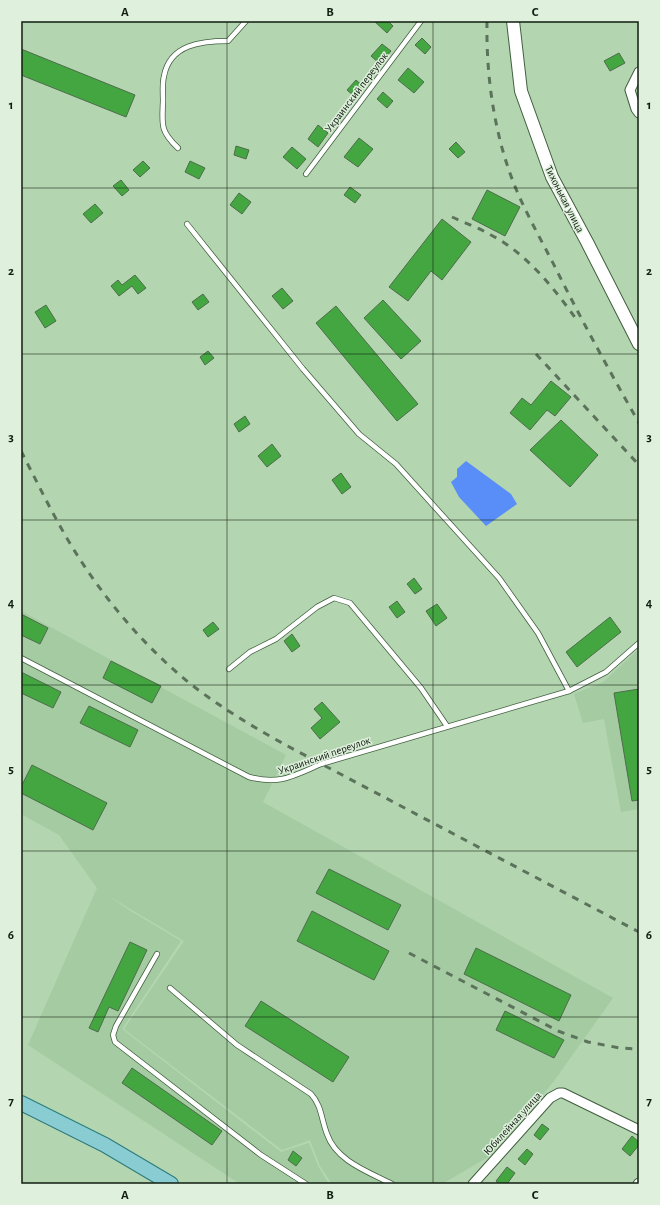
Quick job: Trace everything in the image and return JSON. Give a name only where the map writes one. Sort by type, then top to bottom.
[{"type":"main road","points":[[21,1103],[105,1145],[170,1184]]},
{"type":"street","name":"Тихонькая улица","points":[[513,21],[521,91],[552,177],[639,344]]},
{"type":"street","points":[[639,72],[630,90],[636,109],[639,113]]},
{"type":"street","name":"Юбилейная улица","points":[[473,1184],[550,1098],[558,1093],[563,1093],[639,1130]]},
{"type":"lane","points":[[178,148],[166,137],[163,128],[164,76],[167,65],[175,55],[192,44],[228,40],[246,21]]},
{"type":"lane","name":"Украинский переулок","points":[[306,174],[421,21]]},
{"type":"lane","points":[[186,224],[303,369],[358,434],[396,464],[499,578],[538,633],[568,691]]},
{"type":"lane","points":[[229,669],[250,652],[276,639],[317,607],[334,598],[350,603],[421,688],[447,726]]},
{"type":"lane","name":"Украинский переулок","points":[[21,658],[249,777],[268,781],[283,780],[321,764],[568,691],[606,672],[639,643]]},
{"type":"lane","points":[[157,954],[116,1026],[113,1035],[115,1042],[261,1155],[306,1184]]},
{"type":"lane","points":[[170,988],[237,1046],[311,1094],[319,1105],[326,1133],[335,1148],[356,1165],[392,1184]]},
{"type":"shaded area","points":[[21,611],[286,755],[263,802],[613,998],[554,1081],[495,1153],[442,1184],[332,1184],[320,1166],[310,1140],[282,1150],[124,1029],[184,941],[107,895],[181,941],[122,1029],[281,1152],[309,1143],[318,1166],[329,1184],[240,1184],[28,1045],[97,888],[59,835],[21,814]]},
{"type":"shaded area","points":[[639,649],[639,809],[621,812],[604,719],[583,723],[574,694],[603,682]]},
{"type":"water","points":[[466,461],[511,494],[517,504],[486,526],[459,497],[451,482],[457,477],[457,469]]},
{"type":"building","points":[[374,21],[388,21],[393,26],[387,33]]},
{"type":"building","points":[[422,38],[431,47],[425,54],[415,45]]},
{"type":"building","points":[[382,44],[391,51],[380,64],[371,56]]},
{"type":"building","points":[[21,49],[135,95],[126,117],[21,75]]},
{"type":"building","points":[[619,53],[625,63],[610,71],[604,61]]},
{"type":"building","points":[[408,68],[424,82],[414,93],[398,80]]},
{"type":"building","points":[[356,80],[363,86],[354,96],[347,90]]},
{"type":"building","points":[[383,92],[393,101],[387,108],[377,99]]},
{"type":"building","points":[[318,125],[328,133],[318,147],[308,139]]},
{"type":"building","points":[[359,138],[373,149],[358,167],[344,157]]},
{"type":"building","points":[[456,142],[465,152],[458,158],[449,149]]},
{"type":"building","points":[[236,146],[249,150],[246,159],[234,155]]},
{"type":"building","points":[[292,147],[306,159],[297,169],[283,157]]},
{"type":"building","points":[[143,161],[150,168],[140,177],[133,170]]},
{"type":"building","points":[[190,161],[205,168],[199,179],[185,172]]},
{"type":"building","points":[[121,180],[129,190],[122,196],[113,186]]},
{"type":"building","points":[[350,187],[361,195],[355,203],[344,195]]},
{"type":"building","points":[[487,190],[520,207],[505,236],[472,219]]},
{"type":"building","points":[[239,193],[251,202],[242,214],[230,205]]},
{"type":"building","points":[[95,204],[103,213],[91,223],[83,214]]},
{"type":"building","points":[[442,219],[471,242],[442,280],[431,271],[408,301],[389,287]]},
{"type":"building","points":[[135,275],[146,288],[138,294],[132,286],[119,296],[111,286],[118,280],[122,285]]},
{"type":"building","points":[[282,288],[293,301],[283,309],[272,296]]},
{"type":"building","points":[[203,294],[209,302],[198,310],[192,302]]},
{"type":"building","points":[[383,300],[421,341],[401,359],[364,318]]},
{"type":"building","points":[[46,305],[56,321],[45,328],[35,312]]},
{"type":"building","points":[[336,306],[418,404],[397,421],[316,323]]},
{"type":"building","points":[[208,351],[214,358],[205,365],[200,357]]},
{"type":"building","points":[[551,381],[571,397],[555,416],[547,410],[530,430],[510,413],[522,398],[531,405]]},
{"type":"building","points":[[245,416],[250,424],[239,432],[234,424]]},
{"type":"building","points":[[561,420],[598,455],[570,487],[530,450]]},
{"type":"building","points":[[272,444],[281,456],[267,467],[258,456]]},
{"type":"building","points":[[341,473],[351,487],[342,494],[332,480]]},
{"type":"building","points":[[414,578],[422,589],[415,594],[407,584]]},
{"type":"building","points":[[397,601],[405,612],[397,618],[389,607]]},
{"type":"building","points":[[437,604],[447,618],[436,626],[426,611]]},
{"type":"building","points":[[21,614],[48,628],[40,644],[21,635]]},
{"type":"building","points":[[610,617],[621,632],[577,667],[566,652]]},
{"type":"building","points":[[213,622],[219,629],[208,637],[203,630]]},
{"type":"building","points":[[292,634],[300,646],[292,652],[284,641]]},
{"type":"building","points":[[111,661],[161,686],[152,703],[103,678]]},
{"type":"building","points":[[21,672],[61,692],[53,708],[21,693]]},
{"type":"building","points":[[639,689],[639,800],[632,801],[614,693]]},
{"type":"building","points":[[322,702],[340,722],[320,739],[311,728],[322,718],[314,709]]},
{"type":"building","points":[[89,706],[138,730],[130,747],[80,723]]},
{"type":"building","points":[[32,765],[107,803],[93,830],[21,793],[21,787]]},
{"type":"building","points":[[329,869],[401,905],[388,930],[316,893]]},
{"type":"building","points":[[312,911],[389,951],[374,980],[297,941]]},
{"type":"building","points":[[130,942],[147,950],[118,1011],[109,1007],[98,1032],[89,1028]]},
{"type":"building","points":[[476,948],[571,995],[559,1021],[464,974]]},
{"type":"building","points":[[261,1001],[349,1057],[333,1082],[245,1026]]},
{"type":"building","points":[[505,1011],[564,1040],[554,1058],[496,1030]]},
{"type":"building","points":[[132,1068],[222,1131],[212,1145],[122,1083]]},
{"type":"building","points":[[542,1124],[549,1129],[540,1140],[534,1135]]},
{"type":"building","points":[[632,1136],[639,1142],[639,1145],[630,1156],[622,1149]]},
{"type":"building","points":[[527,1149],[533,1154],[525,1165],[518,1159]]},
{"type":"building","points":[[293,1151],[302,1158],[296,1166],[288,1160]]},
{"type":"building","points":[[507,1167],[515,1173],[507,1184],[500,1184],[496,1181]]},
{"type":"railway","points":[[487,21],[488,62],[496,125],[514,184],[529,217],[576,308],[639,423]]},
{"type":"railway","points":[[452,217],[486,232],[516,251],[549,284],[576,319]]},
{"type":"railway","points":[[536,354],[639,465]]},
{"type":"railway","points":[[21,451],[60,526],[86,569],[101,590],[133,629],[188,682],[227,710],[281,742],[639,932]]},
{"type":"railway","points":[[409,953],[558,1031],[588,1042],[620,1048],[639,1049]]}]
